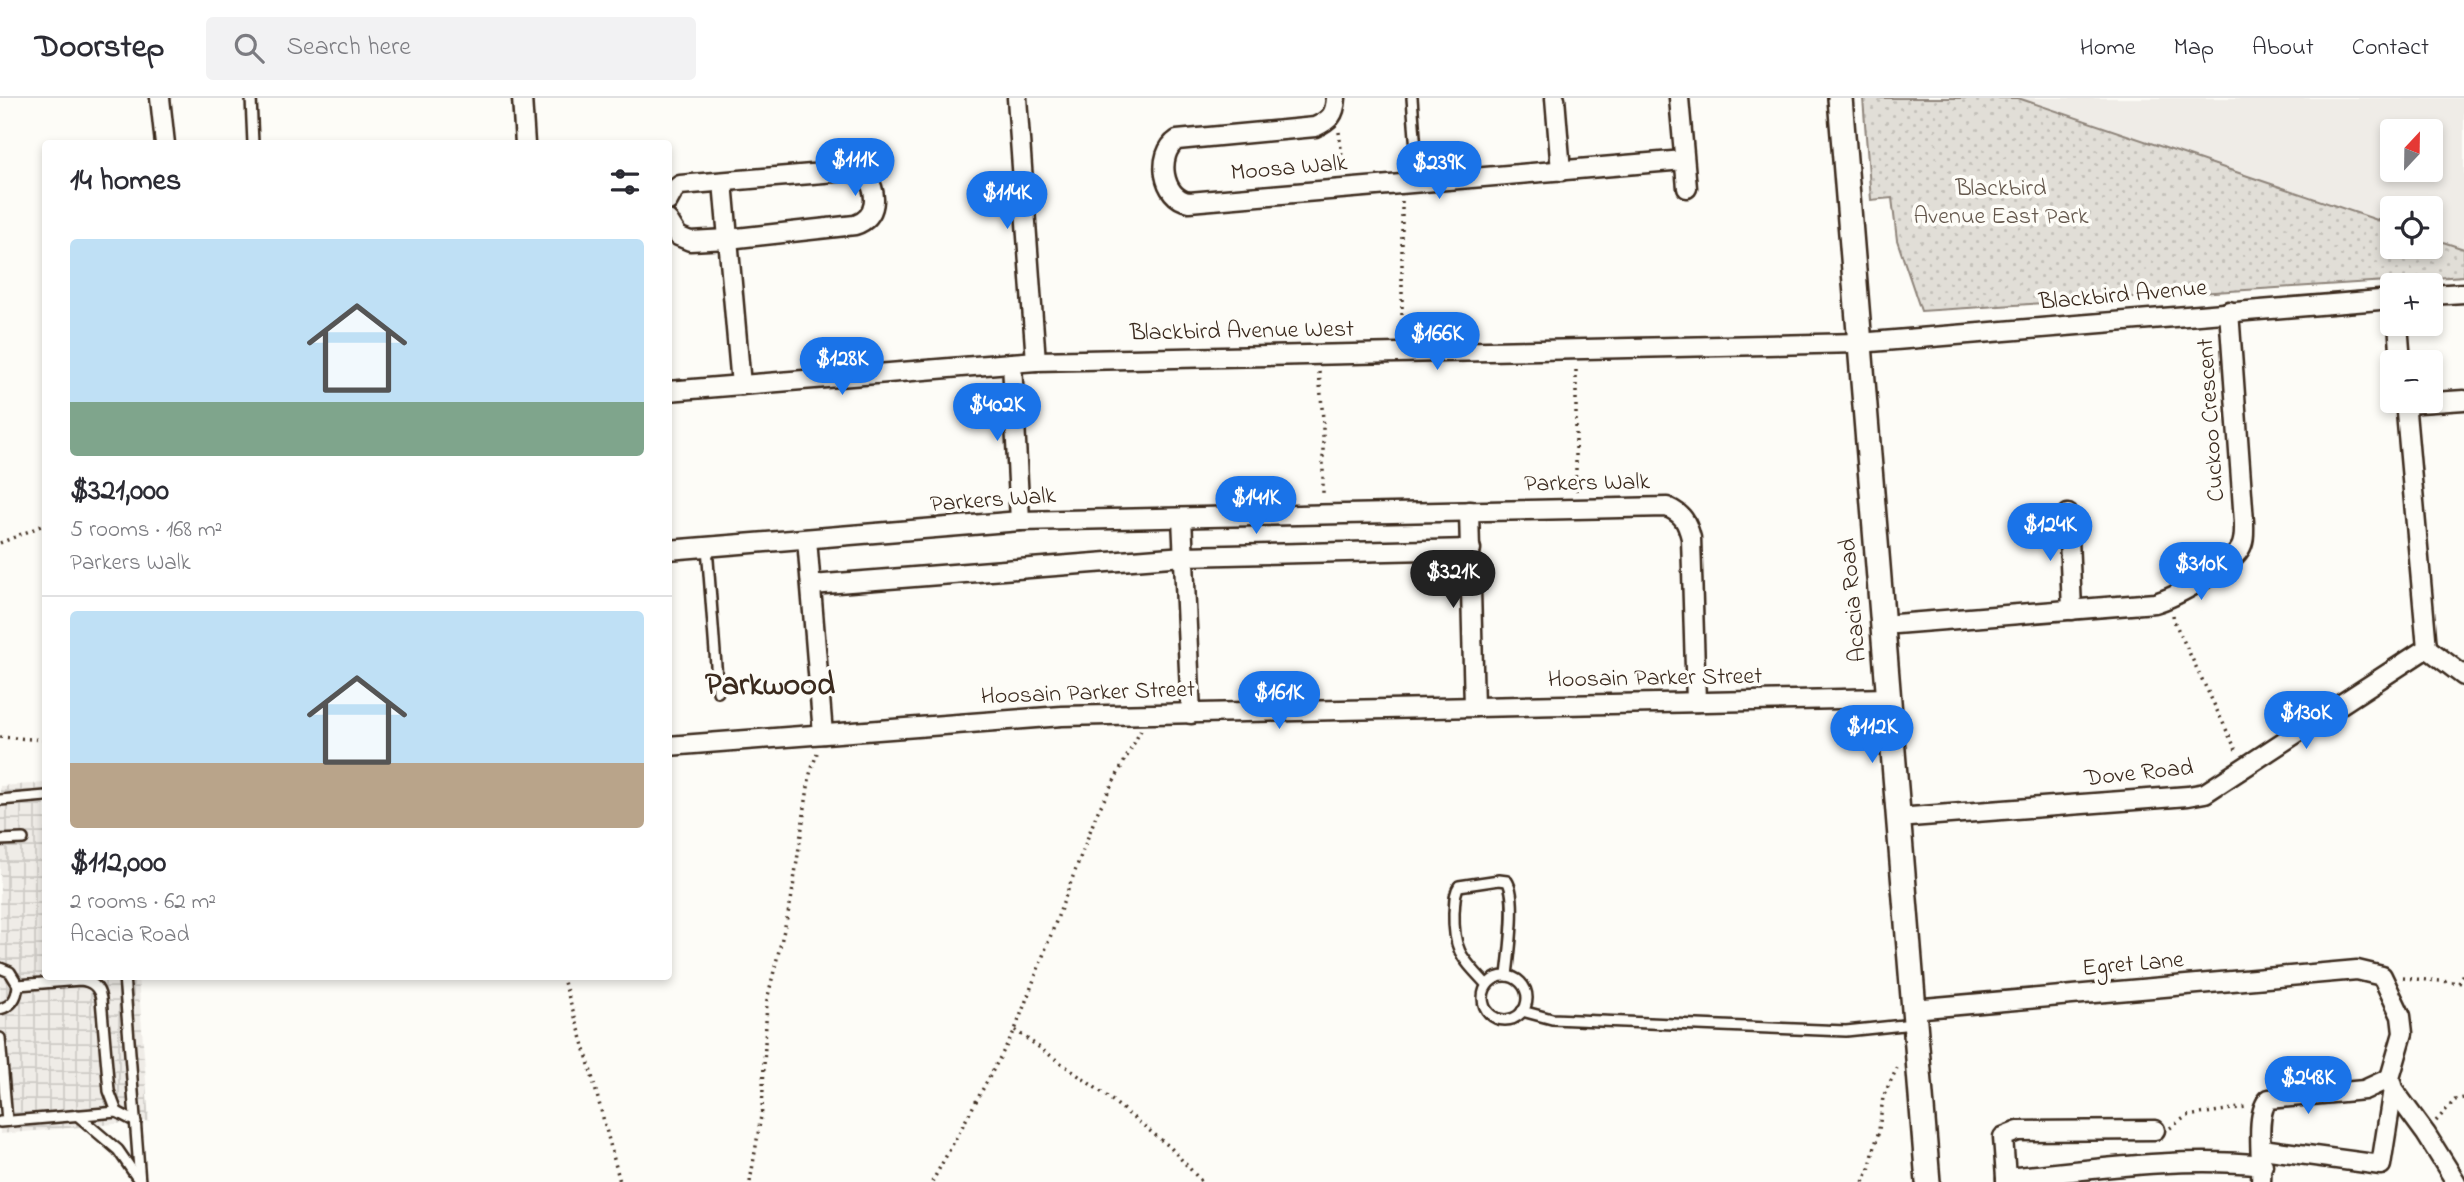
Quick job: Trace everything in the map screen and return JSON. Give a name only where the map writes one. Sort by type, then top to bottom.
[{"type":"street","points":[[160,98],[165,140]]},
{"type":"street","points":[[522,98],[526,140]]},
{"type":"street","points":[[1017,98],[1036,361]]},
{"type":"street","points":[[1555,98],[1561,171]]},
{"type":"street","points":[[1679,98],[1687,188]]},
{"type":"street","name":"Acacia Road","points":[[1840,98],[1928,1182]]},
{"type":"street","name":"Moosa Walk","points":[[1335,106],[1329,120],[1315,127],[1177,140],[1171,144],[1166,156],[1166,183],[1174,196],[1189,202],[1684,160]]},
{"type":"street","points":[[672,194],[680,185],[848,171],[866,176],[874,191],[870,216],[863,223],[728,239],[684,240],[672,228]]},
{"type":"street","points":[[723,182],[741,385]]},
{"type":"street","points":[[2443,294],[2464,293]]},
{"type":"street","name":"Blackbird Avenue","points":[[1859,343],[2380,300]]},
{"type":"street","name":"Cuckoo Crescent","points":[[1883,625],[2155,603],[2171,599],[2229,562],[2244,539],[2229,311]]},
{"type":"street","name":"Blackbird Avenue West","points":[[672,391],[1036,361],[1859,343]]},
{"type":"street","points":[[1012,363],[1020,521]]},
{"type":"street","points":[[2443,401],[2464,400]]},
{"type":"street","points":[[2406,413],[2427,648],[2464,676]]},
{"type":"street","name":"Parkers Walk","points":[[672,550],[1020,521],[1667,507],[1677,511],[1688,525],[1691,538],[1696,702]]},
{"type":"street","points":[[1469,511],[1474,707]]},
{"type":"street","points":[[2068,514],[2072,610]]},
{"type":"street","points":[[1182,518],[1191,714]]},
{"type":"street","points":[[807,539],[823,734]]},
{"type":"street","points":[[812,585],[1184,556],[1471,549]]},
{"type":"street","name":"Dove Road","points":[[1897,818],[2205,793],[2427,648]]},
{"type":"street","name":"Hoosain Parker Street","points":[[672,746],[1062,716],[1889,698]]},
{"type":"street","name":"Egret Lane","points":[[1914,1017],[2357,970],[2382,976]]},
{"type":"street","points":[[2155,1130],[2018,1131],[2003,1137],[2006,1180],[2165,1163],[2381,1165],[2391,1083],[2403,1033],[2401,1016],[2382,976]]},
{"type":"street","points":[[2262,1165],[2263,1106],[2269,1100],[2364,1090],[2391,1083]]},
{"type":"street","points":[[2391,1083],[2456,1182]]},
{"type":"lane","points":[[251,98],[253,140]]},
{"type":"lane","points":[[1412,98],[1416,150]]},
{"type":"lane","points":[[707,547],[718,692]]},
{"type":"lane","points":[[0,800],[42,796]]},
{"type":"lane","points":[[0,840],[23,839]]},
{"type":"lane","points":[[1487,985],[1457,949],[1454,932],[1455,892],[1459,886],[1499,880],[1507,881],[1511,886],[1512,921],[1507,976]]},
{"type":"lane","points":[[0,968],[10,972],[18,985],[15,999],[0,1009]]},
{"type":"lane","points":[[1507,976],[1515,979],[1525,989],[1526,1005],[1522,1012],[1510,1020],[1495,1018],[1484,1007],[1483,992],[1487,985],[1507,976]]},
{"type":"lane","points":[[18,985],[46,980]]},
{"type":"lane","points":[[68,980],[85,981],[94,985],[100,994],[109,1091],[117,1112]]},
{"type":"lane","points":[[124,980],[139,1182]]},
{"type":"lane","points":[[1522,1012],[1552,1019],[1846,1031],[1914,1017]]},
{"type":"lane","points":[[0,1038],[3,1121],[117,1112],[136,1122]]},
{"type":"lane","points":[[77,1115],[118,1150],[139,1182]]},
{"type":"path","points":[[1335,106],[1346,189]]},
{"type":"path","points":[[1402,184],[1402,342]]},
{"type":"path","points":[[1576,364],[1576,498]]},
{"type":"path","points":[[1319,370],[1323,514]]},
{"type":"path","points":[[0,543],[42,526]]},
{"type":"path","points":[[2171,599],[2174,621],[2240,758]]},
{"type":"path","points":[[932,1182],[1015,1030],[1097,813],[1135,744],[1147,715]]},
{"type":"path","points":[[750,1182],[762,1110],[767,1000],[792,901],[810,774],[823,734]]},
{"type":"path","points":[[0,737],[42,740]]},
{"type":"path","points":[[2382,976],[2461,983],[2464,971]]},
{"type":"path","points":[[563,980],[583,1042],[620,1182]]},
{"type":"path","points":[[1015,1030],[1100,1091],[1170,1147],[1202,1182]]},
{"type":"path","points":[[1863,1182],[1869,1170],[1879,1130],[1883,1097],[1896,1069],[1902,1064]]},
{"type":"path","points":[[2426,1134],[2455,1100],[2464,1098]]},
{"type":"path","points":[[2155,1130],[2172,1128],[2188,1116],[2228,1108],[2263,1106]]},
{"type":"shaded area","points":[[2018,98],[2464,98],[2464,249],[2443,242],[2443,196],[2380,196],[2380,221]]},
{"type":"shaded area","points":[[42,783],[42,980],[138,980],[149,1121],[0,1134],[0,786]]},
{"type":"green space","name":"Blackbird Avenue East Park","points":[[1863,98],[2018,98],[2380,221],[2380,259],[2443,259],[2443,242],[2464,249],[2464,276],[2443,277],[2443,273],[2380,273],[2380,281],[1921,311],[1897,240],[1892,198],[1871,200]]},
{"type":"district","name":"Parkwood","points":[[770,686]]}]
